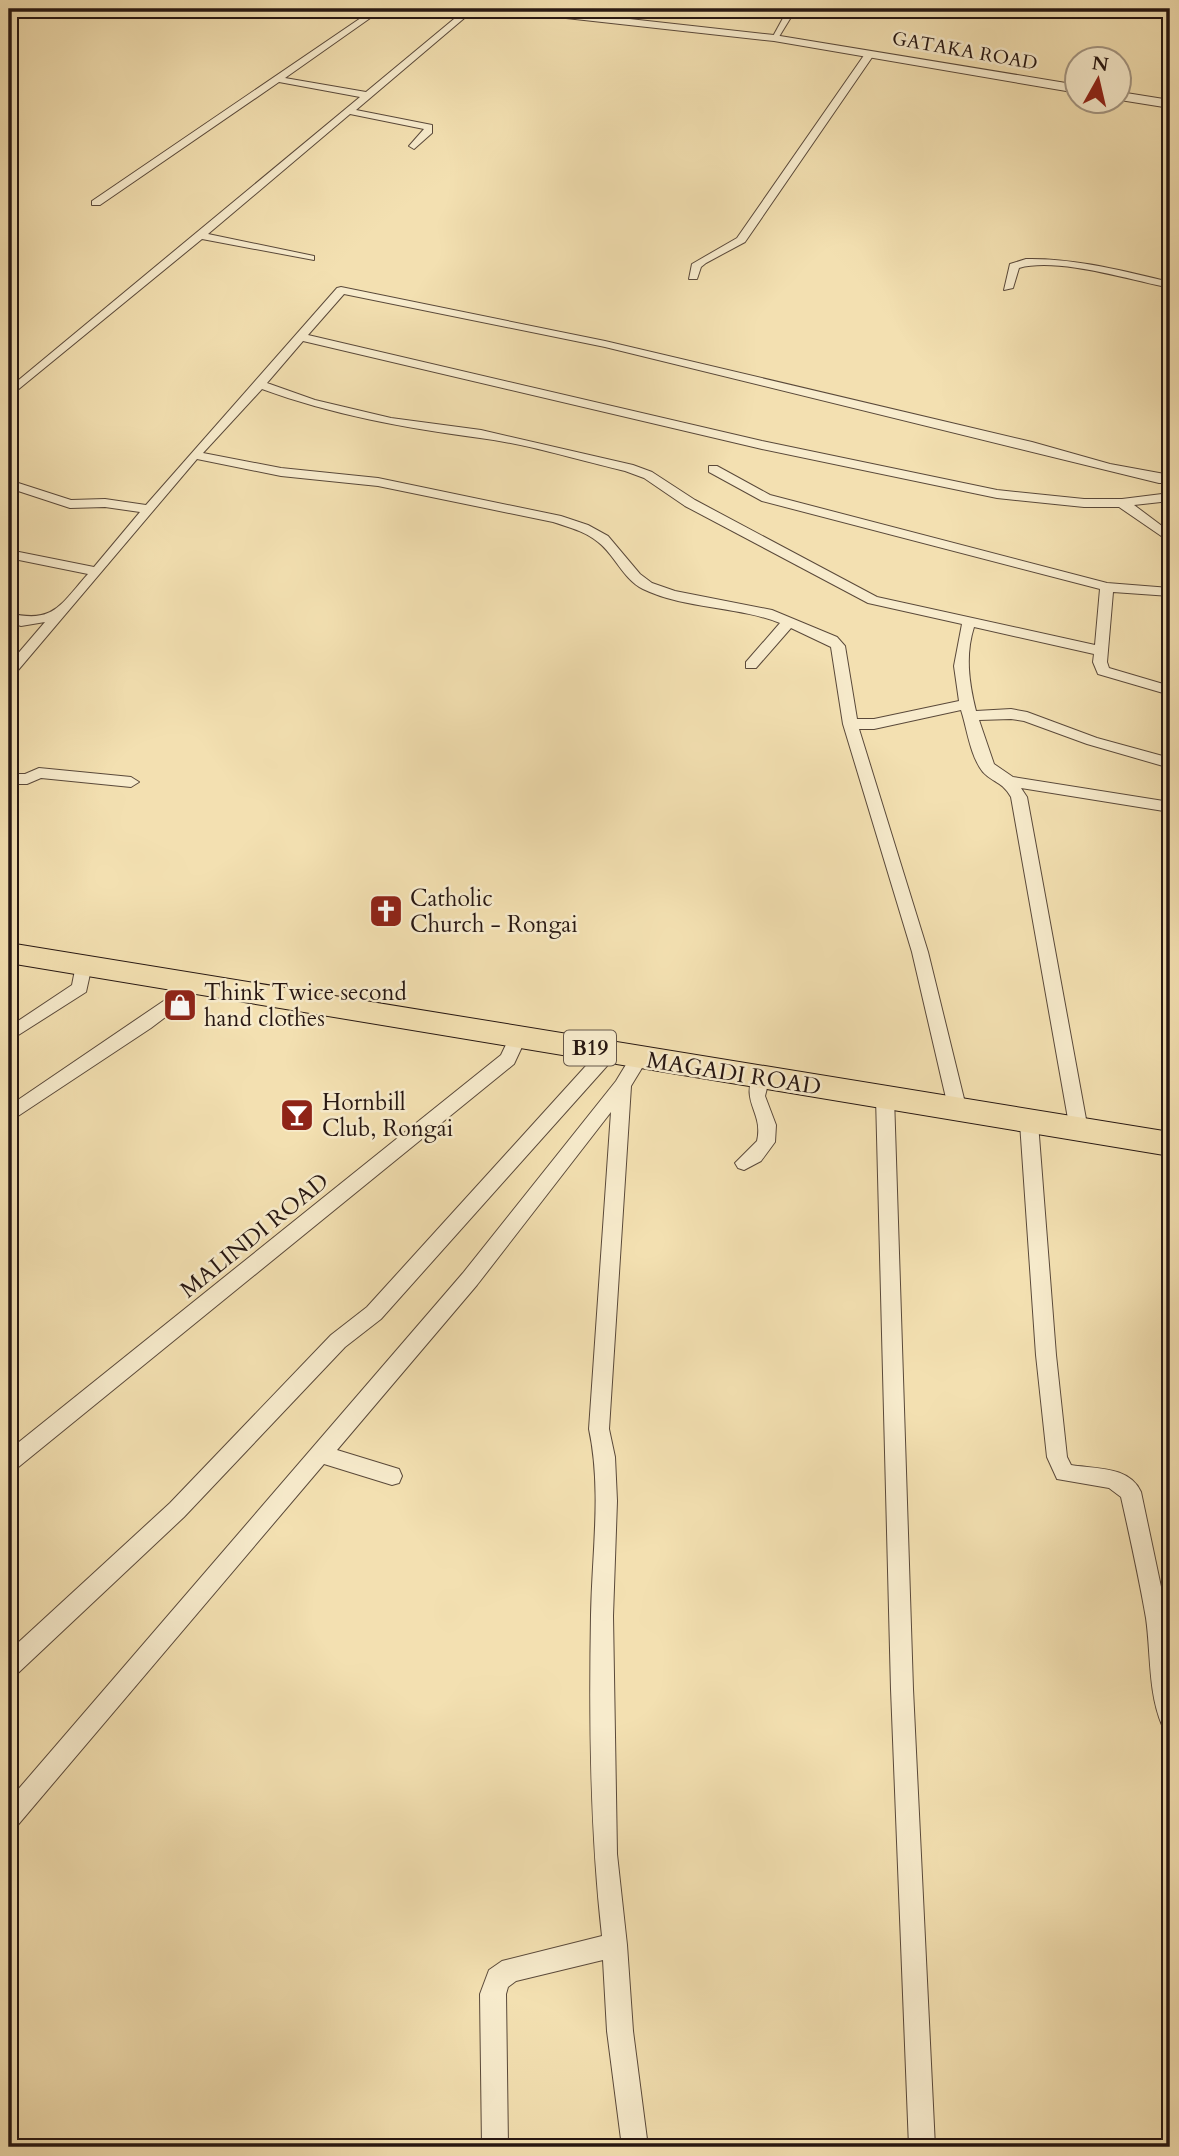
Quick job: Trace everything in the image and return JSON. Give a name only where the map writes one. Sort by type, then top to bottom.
[{"type":"highway","name":"MAGADI ROAD","points":[[9,953],[761,1076],[1029,1123],[1170,1144]]},
{"type":"street","points":[[96,203],[379,9]]},
{"type":"street","points":[[9,394],[471,9]]},
{"type":"street","name":"GATAKA ROAD","points":[[512,9],[774,38],[1064,87]]},
{"type":"street","points":[[774,38],[792,9]]},
{"type":"street","points":[[693,277],[696,266],[702,261],[741,240],[870,53]]},
{"type":"street","points":[[276,79],[366,95]]},
{"type":"street","points":[[1134,98],[1170,104]]},
{"type":"street","points":[[347,111],[429,127],[429,131],[414,146]]},
{"type":"street","points":[[199,235],[310,258]]},
{"type":"street","points":[[1007,288],[1014,266],[1021,262],[1062,263],[1170,285]]},
{"type":"street","points":[[9,672],[194,455],[260,384],[341,289],[605,344],[1032,446],[1107,467],[1170,479]]},
{"type":"street","points":[[300,337],[762,445],[997,494],[1084,503],[1122,503],[1170,497]]},
{"type":"street","points":[[260,384],[311,402],[391,422],[481,434],[629,468],[648,475],[690,503],[873,600],[1101,651]]},
{"type":"street","points":[[194,455],[281,472],[378,482],[556,519],[583,528],[603,539],[635,577],[647,586],[672,594],[767,612],[816,631],[838,646],[850,724],[920,952],[958,1111]]},
{"type":"street","points":[[713,469],[766,498],[1107,587],[1144,593],[1170,592]]},
{"type":"street","points":[[9,484],[76,505],[106,503],[149,509]]},
{"type":"street","points":[[1122,503],[1170,538]]},
{"type":"street","points":[[9,554],[97,572]]},
{"type":"street","points":[[1107,587],[1100,662],[1103,671],[1170,691]]},
{"type":"street","points":[[9,617],[21,622],[58,616]]},
{"type":"street","points":[[751,665],[790,621]]},
{"type":"street","points":[[969,622],[963,637],[960,662],[969,710],[991,771],[1009,781],[1170,807]]},
{"type":"street","points":[[850,724],[874,724],[969,710],[1011,714],[1027,717],[1092,741],[1170,762]]},
{"type":"street","points":[[9,779],[27,779],[39,773],[131,782]]},
{"type":"street","points":[[1009,781],[1019,797],[1079,1130]]},
{"type":"street","points":[[9,1035],[80,988],[84,965]]},
{"type":"street","points":[[9,1115],[174,1002],[186,981]]},
{"type":"street","name":"MALINDI ROAD","points":[[9,1462],[508,1059],[518,1036]]},
{"type":"street","points":[[9,1665],[177,1510],[338,1341],[374,1312],[609,1052]]},
{"type":"street","points":[[9,1818],[470,1279],[622,1086],[639,1058]]},
{"type":"street","points":[[744,1163],[761,1154],[769,1133],[765,1114],[756,1096],[761,1076]]},
{"type":"street","points":[[622,1086],[599,1429],[605,1457],[606,1502],[602,1616],[605,1854],[615,1945],[620,2031],[635,2147]]},
{"type":"street","points":[[885,1097],[902,1689],[922,2147]]},
{"type":"street","points":[[1029,1123],[1045,1355],[1057,1457],[1064,1472],[1077,1476],[1116,1479],[1124,1483],[1131,1492],[1157,1620],[1163,1681],[1170,1717]]},
{"type":"street","points":[[320,1454],[392,1476]]},
{"type":"street","points":[[495,2147],[493,1994],[498,1979],[511,1970],[615,1945]]},
{"type":"place","name":"Catholic Church - Rongai","points":[[386,911]]},
{"type":"place","name":"Think Twice second hand clothes","points":[[180,1005]]},
{"type":"place","name":"Hornbill Club, Rongai","points":[[297,1115]]}]
